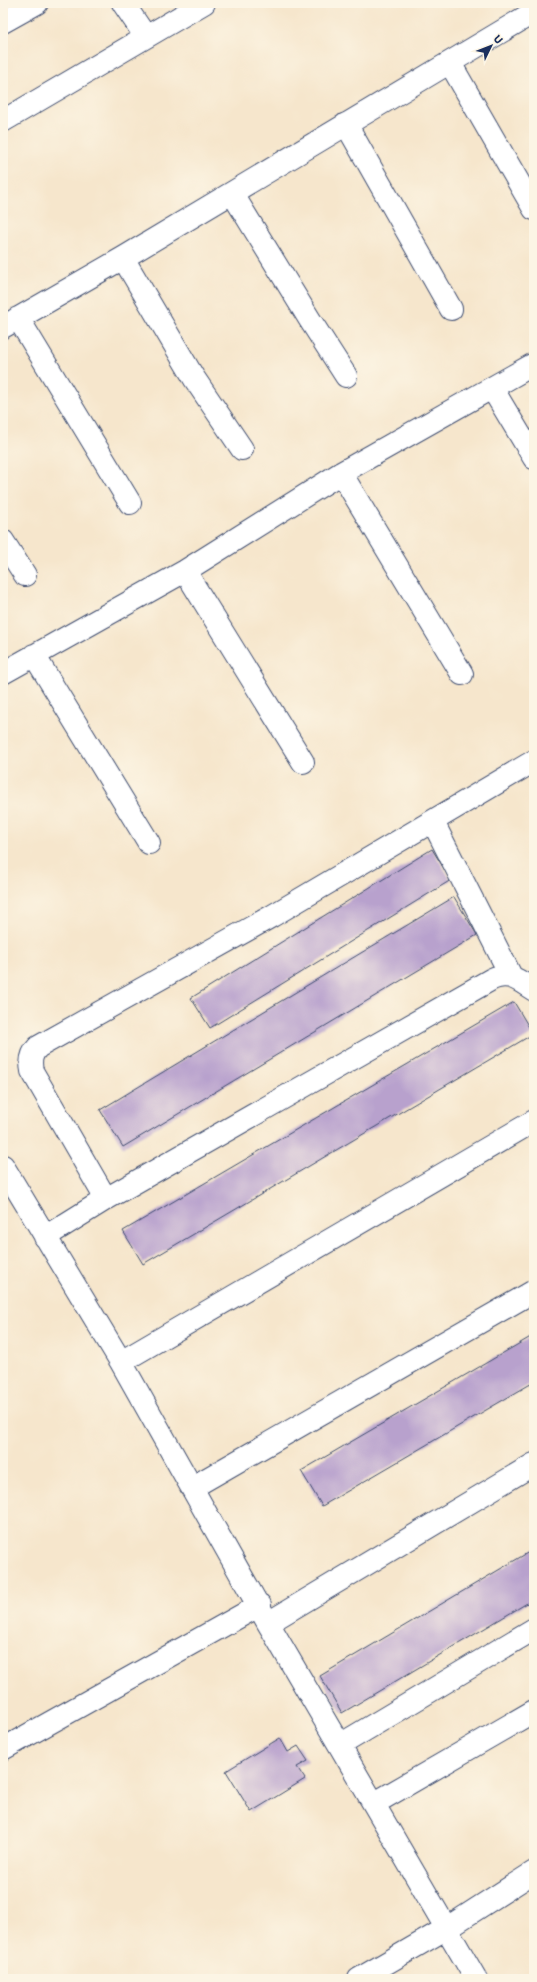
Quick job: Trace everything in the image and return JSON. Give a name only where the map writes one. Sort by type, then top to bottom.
[{"type":"street","points":[[3,22],[37,3]]},
{"type":"street","points":[[123,3],[146,37]]},
{"type":"street","points":[[3,121],[204,3]]},
{"type":"street","points":[[130,503],[11,322],[123,258],[534,12]]},
{"type":"street","points":[[450,63],[534,209]]},
{"type":"street","points":[[346,124],[451,309]]},
{"type":"street","points":[[232,193],[346,376]]},
{"type":"street","points":[[123,258],[194,378],[242,449]]},
{"type":"street","points":[[3,673],[185,571],[341,473],[534,364]]},
{"type":"street","points":[[492,388],[534,458]]},
{"type":"street","points":[[341,473],[462,674]]},
{"type":"street","points":[[3,541],[25,575]]},
{"type":"street","points":[[185,571],[303,762]]},
{"type":"street","points":[[34,655],[149,843]]},
{"type":"street","points":[[106,1199],[32,1070],[32,1052],[38,1047],[272,916],[534,761]]},
{"type":"street","points":[[433,822],[511,976]]},
{"type":"street","points":[[45,1237],[106,1199],[492,979],[499,976],[511,976],[534,990]]},
{"type":"street","points":[[121,1362],[534,1121]]},
{"type":"street","points":[[3,1166],[121,1362],[264,1614],[476,1979]]},
{"type":"street","points":[[193,1487],[534,1291]]},
{"type":"street","points":[[3,1749],[264,1614],[534,1464]]},
{"type":"street","points":[[340,1745],[534,1629]]},
{"type":"street","points":[[375,1803],[534,1711]]},
{"type":"street","points":[[359,1979],[447,1928],[534,1872]]},
{"type":"building","points":[[432,849],[451,880],[210,1028],[191,998]]},
{"type":"building","points":[[454,897],[477,935],[123,1147],[100,1110]]},
{"type":"building","points":[[514,1002],[533,1034],[143,1264],[123,1231]]},
{"type":"building","points":[[534,1335],[534,1382],[322,1506],[301,1471]]},
{"type":"building","points":[[534,1549],[534,1599],[342,1713],[320,1676]]},
{"type":"building","points":[[280,1738],[288,1752],[298,1746],[308,1761],[297,1767],[305,1779],[251,1812],[226,1771]]}]
